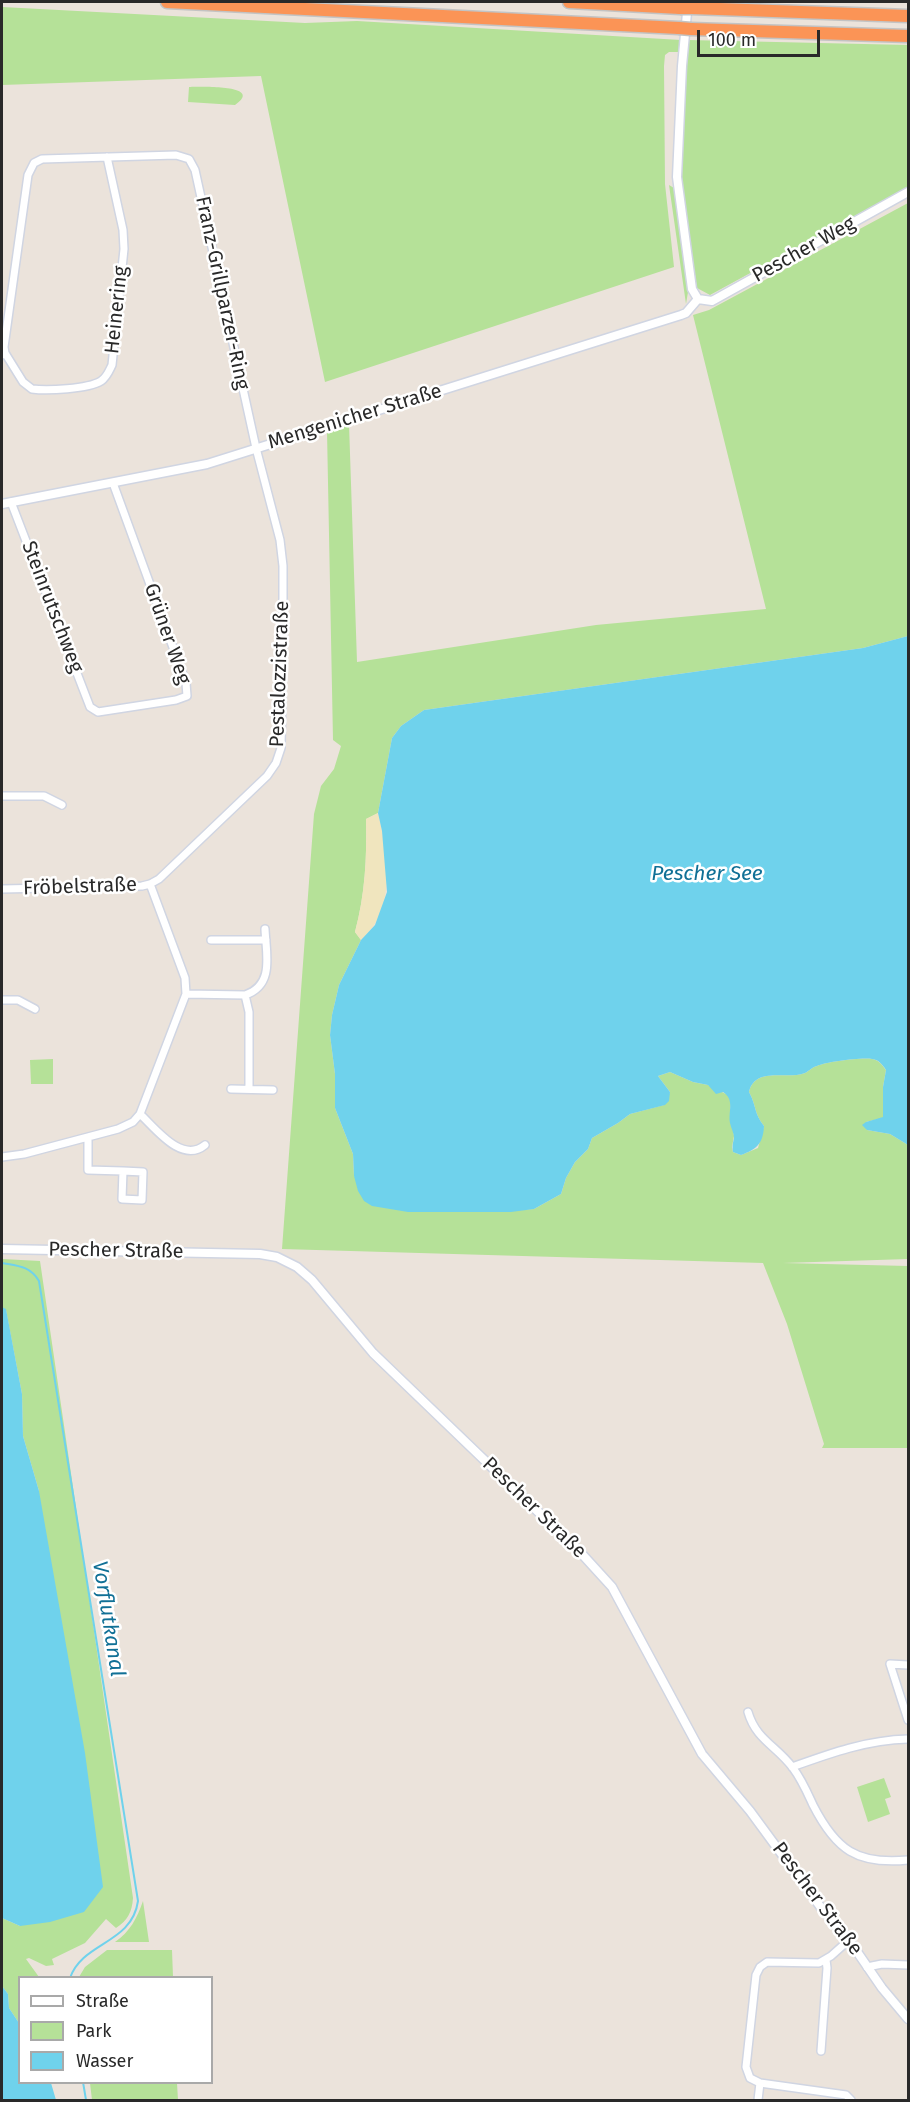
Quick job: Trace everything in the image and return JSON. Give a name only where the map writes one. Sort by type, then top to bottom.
[{"type":"highway","points":[[167,2],[685,29],[909,36]]},
{"type":"highway","points":[[569,2],[909,16]]},
{"type":"street","points":[[687,6],[677,177],[692,289],[698,299]]},
{"type":"street","name":"Heinering","points":[[106,157],[123,230],[124,249],[113,355],[109,372],[100,382],[87,386],[32,389],[23,382],[3,354],[30,168],[42,159],[169,155]]},
{"type":"street","name":"Franz-Grillparzer-Ring","points":[[169,155],[185,157],[193,164],[195,170],[256,448]]},
{"type":"street","name":"Pescher Weg","points":[[698,299],[712,300],[909,192]]},
{"type":"street","name":"Mengenicher Straße","points":[[2,504],[198,466],[681,315],[690,310],[698,299]]},
{"type":"street","name":"Pestalozzistraße","points":[[150,884],[159,879],[267,776],[276,763],[281,748],[283,566],[275,519],[256,448]]},
{"type":"street","name":"Grüner Weg","points":[[94,711],[176,700],[187,696],[188,690],[113,483]]},
{"type":"street","name":"Steinrutschweg","points":[[11,502],[90,707],[94,711]]},
{"type":"street","points":[[2,796],[44,796],[62,805]]},
{"type":"street","name":"Fröbelstraße","points":[[2,889],[150,884],[185,978],[186,994]]},
{"type":"street","points":[[2,1157],[24,1154],[88,1137],[133,1122],[140,1113],[186,994],[245,995],[253,992],[264,981],[267,972],[265,929]]},
{"type":"street","points":[[211,940],[266,940]]},
{"type":"street","points":[[245,995],[249,1012],[249,1089]]},
{"type":"street","points":[[2,1000],[18,1000],[35,1009]]},
{"type":"street","points":[[231,1089],[273,1090]]},
{"type":"street","points":[[140,1113],[180,1149],[189,1152],[199,1150],[205,1145]]},
{"type":"street","points":[[88,1137],[88,1170],[123,1171],[143,1172],[142,1200],[122,1199],[123,1171]]},
{"type":"street","name":"Pescher Straße","points":[[2,1249],[260,1254],[277,1257],[297,1267],[312,1280],[373,1353],[581,1553],[612,1587],[702,1754],[784,1854],[822,1909],[849,1940],[867,1967],[909,2019]]},
{"type":"street","points":[[909,1665],[890,1665],[909,1720]]},
{"type":"street","points":[[748,1712],[757,1733],[780,1753],[802,1780],[822,1819],[842,1847],[862,1857],[880,1860],[909,1860]]},
{"type":"street","points":[[792,1767],[846,1747],[871,1742],[909,1739]]},
{"type":"street","points":[[849,1940],[826,1960],[813,1965],[767,1962],[760,1967],[756,1975],[746,2067],[750,2078],[760,2083],[846,2095],[852,2100]]},
{"type":"street","points":[[821,2051],[826,1960]]},
{"type":"street","points":[[867,1967],[882,1964],[909,1965]]},
{"type":"street","points":[[758,2100],[760,2083]]},
{"type":"green space","points":[[2,7],[305,23],[357,21],[681,40],[678,52],[669,52],[665,55],[664,66],[665,184],[674,267],[325,382],[261,76],[2,85]]},
{"type":"green space","points":[[688,40],[908,45],[908,187],[710,295],[697,288],[680,178]]},
{"type":"green space","points":[[189,87],[236,90],[242,93],[242,98],[235,105],[188,102]]},
{"type":"green space","points":[[669,185],[674,188],[688,292],[686,304]]},
{"type":"green space","points":[[908,203],[908,636],[863,648],[424,710],[401,726],[392,738],[378,813],[366,819],[365,876],[355,932],[361,940],[339,985],[330,1035],[335,1074],[335,1108],[353,1154],[354,1176],[455,1210],[490,1212],[534,1209],[561,1194],[566,1178],[575,1162],[588,1149],[592,1138],[630,1114],[664,1105],[670,1092],[658,1076],[670,1072],[693,1082],[708,1085],[728,1095],[731,1102],[730,1112],[734,1136],[733,1152],[741,1155],[758,1148],[764,1126],[758,1117],[749,1092],[752,1084],[758,1079],[772,1075],[798,1075],[822,1064],[844,1060],[867,1059],[880,1063],[886,1070],[883,1087],[883,1118],[866,1122],[867,1130],[890,1134],[908,1145],[908,1259],[783,1263],[908,1266],[908,1448],[822,1448],[824,1444],[787,1324],[763,1263],[282,1249],[314,814],[321,786],[334,769],[341,746],[333,740],[327,431],[349,424],[357,662],[596,625],[766,609],[693,315],[709,310]]},
{"type":"green space","points":[[53,1059],[53,1084],[31,1084],[30,1060]]},
{"type":"green space","points":[[2,1259],[40,1261],[133,1898],[129,1915],[120,1925],[116,1928],[106,1919],[85,1943],[52,1959],[54,1965],[46,1966],[29,1958],[26,1959],[38,1976],[18,1976],[18,2022],[9,2008],[8,1994],[2,1986],[2,1918],[20,1926],[39,1491],[23,1436],[22,1394],[6,1310],[2,1307]]},
{"type":"green space","points":[[884,1778],[891,1797],[885,1799],[890,1814],[868,1822],[857,1787]]},
{"type":"green space","points":[[143,1901],[149,1942],[115,1942],[132,1924]]},
{"type":"green space","points":[[107,1950],[172,1950],[173,1976],[80,1976],[85,1967]]},
{"type":"green space","points":[[90,2084],[177,2084],[178,2100],[92,2100]]},
{"type":"sand","points":[[378,813],[386,854],[387,882],[382,910],[376,922],[361,940],[355,932],[365,876],[366,819]]},
{"type":"water","name":"Pescher See","points":[[908,636],[908,1145],[890,1134],[867,1130],[862,1125],[883,1117],[883,1087],[886,1070],[874,1060],[860,1059],[822,1064],[798,1075],[772,1075],[758,1079],[752,1084],[749,1092],[758,1117],[764,1126],[761,1142],[741,1155],[733,1152],[734,1136],[727,1095],[723,1092],[716,1094],[708,1085],[693,1082],[670,1072],[658,1076],[670,1092],[669,1101],[665,1105],[630,1114],[592,1138],[588,1149],[575,1162],[566,1178],[561,1194],[534,1209],[511,1212],[408,1212],[372,1206],[364,1201],[358,1191],[354,1176],[353,1154],[335,1108],[335,1074],[330,1035],[339,985],[361,940],[375,925],[387,892],[382,831],[378,813],[392,738],[401,726],[424,710],[863,648]]},
{"type":"water","points":[[2,1307],[6,1309],[22,1394],[23,1436],[39,1491],[85,1753],[103,1887],[84,1912],[50,1922],[20,1926],[2,1918]]},
{"type":"water","points":[[2,1986],[8,1994],[9,2008],[18,2022],[18,2084],[51,2084],[56,2100],[2,2100]]},
{"type":"waterway","name":"Vorflutkanal","points":[[2,1263],[28,1270],[39,1281],[138,1901],[134,1915],[127,1926],[85,1957],[76,1966],[71,1976]]},
{"type":"waterway","name":"Vorflutkanal","points":[[83,2084],[86,2100]]}]
